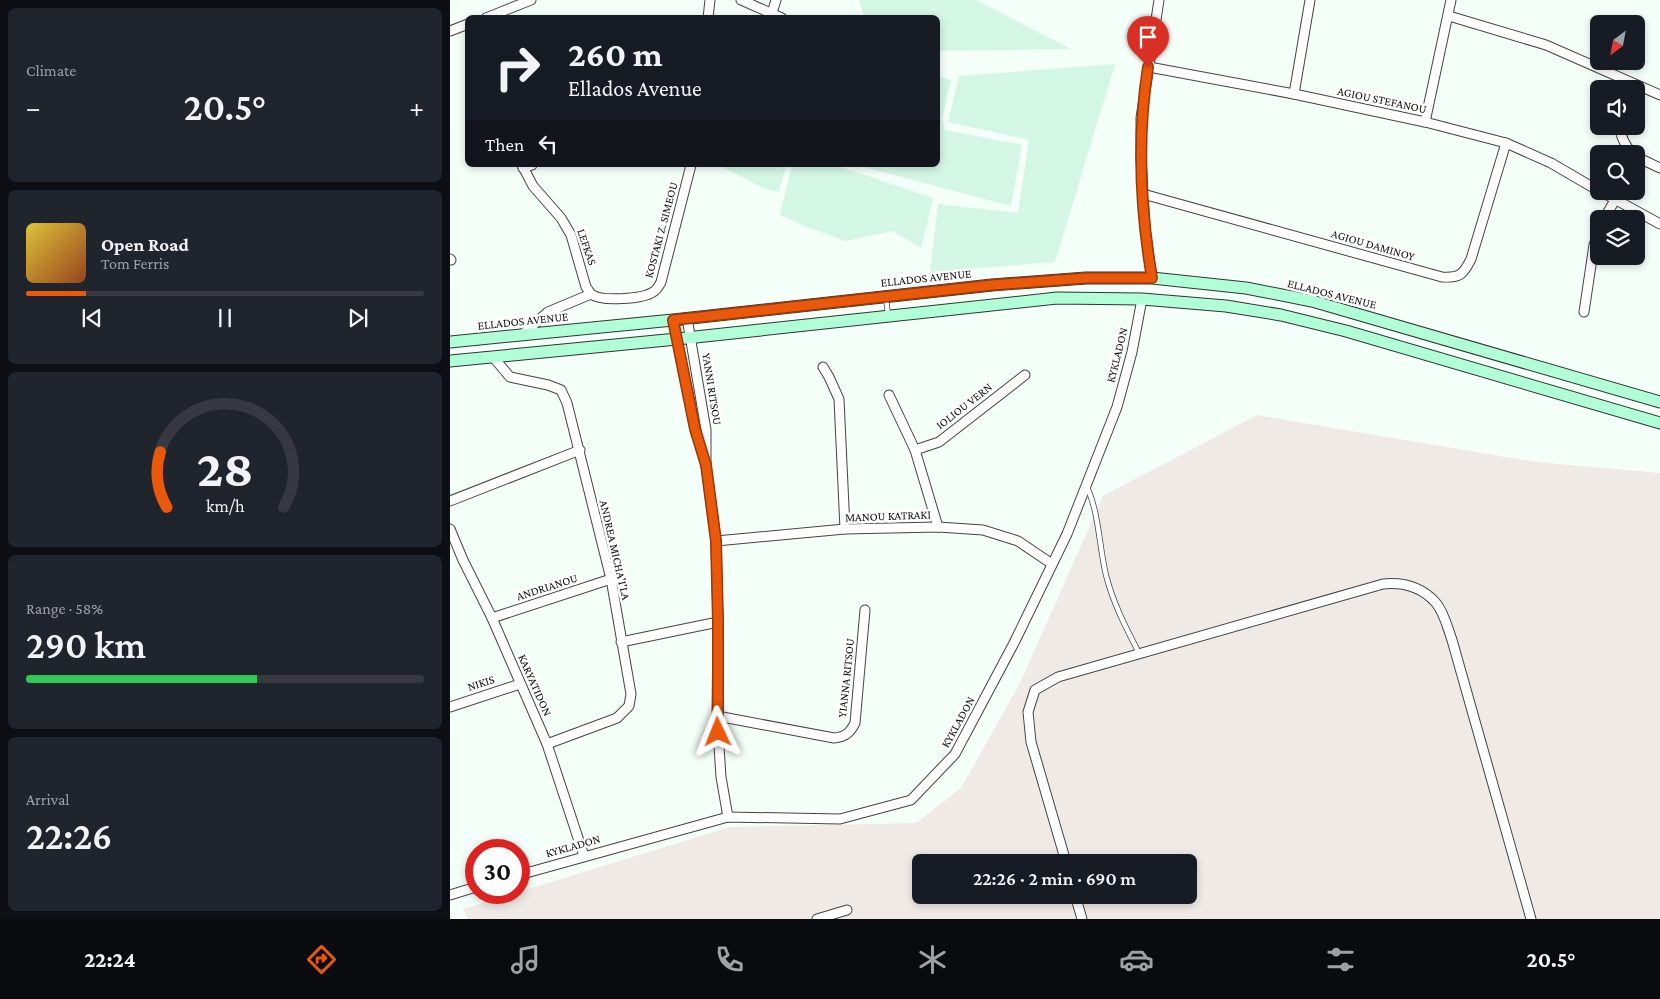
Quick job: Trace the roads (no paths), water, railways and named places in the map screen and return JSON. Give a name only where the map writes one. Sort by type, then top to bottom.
[{"type":"main road","name":"ELLADOS AVENUE","points":[[450,342],[992,285],[1086,278],[1152,278],[1246,288],[1312,301],[1660,402]]},
{"type":"main road","points":[[450,361],[677,339],[1057,298],[1142,299],[1226,306],[1281,315],[1346,331],[1660,423]]},
{"type":"street","points":[[494,15],[531,0]]},
{"type":"street","points":[[708,15],[710,0]]},
{"type":"street","points":[[741,0],[776,15]]},
{"type":"street","points":[[772,13],[776,0]]},
{"type":"street","points":[[1152,278],[1144,228],[1142,118],[1159,0]]},
{"type":"street","points":[[1294,94],[1310,0]]},
{"type":"street","points":[[1425,122],[1451,0]]},
{"type":"street","points":[[1449,16],[1546,44],[1619,80]]},
{"type":"street","points":[[450,31],[465,25]]},
{"type":"street","name":"AGIOU STEFANOU","points":[[1148,67],[1294,94],[1425,122],[1506,143],[1551,163],[1590,186]]},
{"type":"street","points":[[1645,91],[1660,96]]},
{"type":"street","name":"AGIOU DAMINOY","points":[[1143,194],[1442,277],[1454,278],[1460,276],[1466,270],[1471,259],[1506,143]]},
{"type":"street","points":[[1645,161],[1660,168]]},
{"type":"street","name":"LEFKAS","points":[[523,167],[533,186],[561,218],[571,235],[586,287],[591,294]]},
{"type":"street","name":"KOSTAKI Z. SIMEOU","points":[[591,294],[601,298],[615,299],[647,295],[658,288],[663,276],[690,167]]},
{"type":"street","points":[[1609,210],[1615,200]]},
{"type":"street","name":"AGIOU STEFANOU","points":[[1615,200],[1660,224]]},
{"type":"street","points":[[1584,312],[1591,265]]},
{"type":"street","points":[[523,334],[548,312],[591,294]]},
{"type":"street","name":"KYKLADON","points":[[530,872],[728,817],[840,819],[911,800],[955,754],[1014,643],[1067,534],[1117,407],[1132,352],[1142,299]]},
{"type":"street","name":"YANNI RITSOU","points":[[687,318],[706,430],[706,465],[716,541],[718,622],[717,716],[721,777],[728,817]]},
{"type":"street","name":"YANNI RITSOU","points":[[673,320],[695,429],[706,465]]},
{"type":"street","name":"ANDREA MICHA'I'LA","points":[[493,357],[510,377],[548,385],[561,390],[567,403],[610,579],[631,694],[627,710],[617,718],[548,744]]},
{"type":"street","points":[[823,367],[839,399],[846,529]]},
{"type":"street","name":"IOLIOU VERN","points":[[915,450],[939,442],[1025,375]]},
{"type":"street","points":[[889,396],[915,450],[938,527]]},
{"type":"street","points":[[450,501],[580,450]]},
{"type":"street","name":"MANOU KATRAKI","points":[[716,541],[846,529],[938,527],[983,530],[1018,542],[1052,564]]},
{"type":"street","name":"KARYATIDON","points":[[450,529],[548,744],[584,856]]},
{"type":"street","name":"ANDRIANOU","points":[[492,618],[610,579]]},
{"type":"street","points":[[1064,854],[1031,742],[1028,712],[1035,690],[1058,677],[1383,584],[1398,582],[1413,586],[1437,604],[1452,640],[1531,919]]},
{"type":"street","name":"YIANNA RITSOU","points":[[717,716],[834,738],[848,734],[855,723],[865,610]]},
{"type":"street","points":[[622,642],[718,622]]},
{"type":"street","name":"NIKIS","points":[[450,707],[520,684]]},
{"type":"street","points":[[450,895],[465,890]]},
{"type":"street","points":[[1078,904],[1082,919]]},
{"type":"street","points":[[817,919],[847,910]]},
{"type":"lane","points":[[886,296],[888,316]]},
{"type":"lane","points":[[1086,485],[1093,500],[1099,540],[1114,603],[1140,653]]}]
